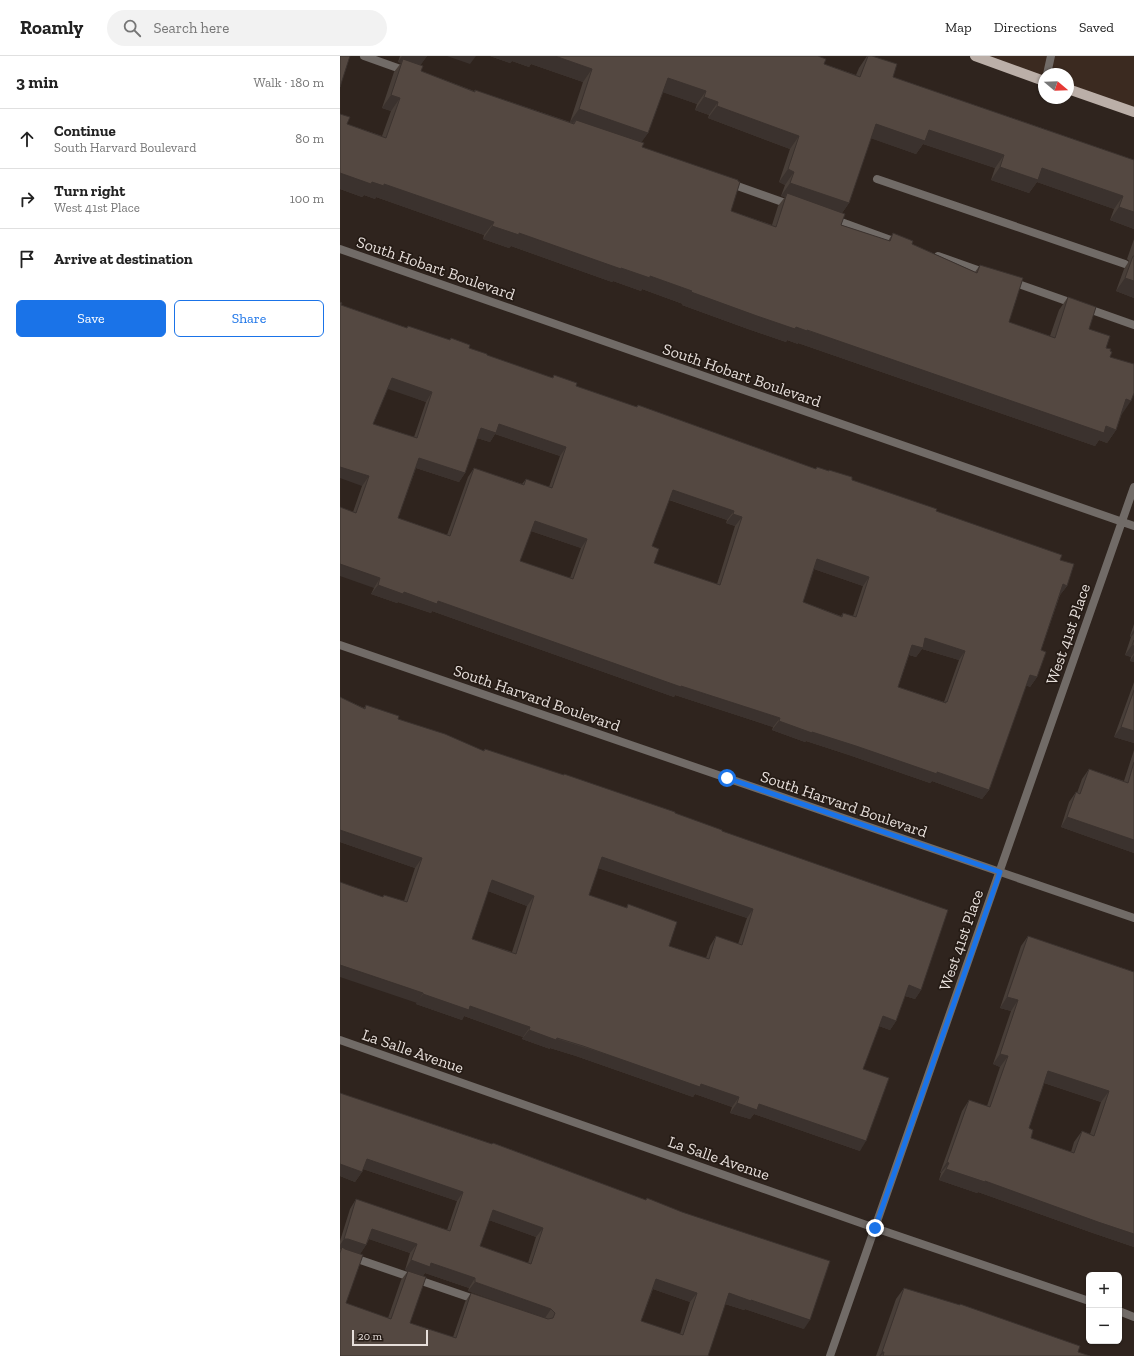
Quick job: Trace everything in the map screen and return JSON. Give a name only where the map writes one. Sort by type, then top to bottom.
[{"type":"main road","points":[[975,56],[1038,78]]},
{"type":"main road","points":[[1074,91],[1134,112]]},
{"type":"street","points":[[364,56],[416,74]]},
{"type":"street","points":[[1048,68],[1051,56]]},
{"type":"street","points":[[877,179],[1125,264]]},
{"type":"street","points":[[719,180],[802,209]]},
{"type":"street","points":[[824,217],[907,246]]},
{"type":"street","name":"South Hobart Boulevard","points":[[340,249],[1134,526]]},
{"type":"street","points":[[930,254],[990,274]]},
{"type":"street","points":[[1006,280],[1134,325]]},
{"type":"street","name":"West 41st Place","points":[[830,1356],[1134,487]]},
{"type":"street","name":"South Harvard Boulevard","points":[[340,645],[1134,918]]},
{"type":"street","name":"La Salle Avenue","points":[[340,1040],[875,1228],[1086,1300]]},
{"type":"street","points":[[340,1253],[483,1302]]},
{"type":"street","points":[[1122,1312],[1134,1317]]},
{"type":"shaded area","points":[[975,56],[1134,56],[1134,112],[1074,91],[1074,68],[1038,68],[1038,79]]},
{"type":"building","points":[[340,56],[350,56],[340,87]]},
{"type":"building","points":[[555,56],[818,56],[826,59],[824,64],[860,77],[868,56],[872,56],[897,64],[893,77],[1134,160],[1134,212],[1119,207],[1123,196],[1042,168],[1038,180],[1000,167],[1004,155],[929,130],[925,141],[876,124],[849,203],[790,183],[794,172],[788,169],[799,136],[717,106],[718,102],[704,97],[706,91],[668,78],[648,133],[579,109],[592,69]]},
{"type":"building","points":[[403,59],[423,66],[421,71],[475,92],[475,90],[574,124],[576,120],[644,143],[642,147],[738,180],[740,182],[731,211],[776,227],[787,193],[845,214],[841,225],[890,241],[893,233],[913,241],[912,244],[977,273],[980,265],[1023,278],[1009,322],[1055,338],[1068,297],[1096,307],[1089,329],[1110,336],[1106,348],[1111,349],[1110,351],[1112,352],[1110,357],[1134,364],[1134,393],[1131,401],[1126,399],[1116,430],[1106,426],[1104,433],[807,330],[796,327],[795,329],[757,316],[650,276],[650,278],[621,269],[519,233],[519,235],[492,226],[494,222],[384,184],[384,186],[372,182],[371,184],[340,173],[340,114],[350,117],[347,124],[386,138],[400,98],[391,95]]},
{"type":"building","points":[[1134,256],[1134,281],[1125,278]]},
{"type":"building","points":[[340,302],[342,303],[341,305],[407,328],[408,326],[450,340],[451,338],[470,345],[469,348],[487,355],[553,378],[554,375],[577,383],[576,386],[637,407],[638,405],[816,469],[817,467],[852,477],[852,480],[937,509],[936,511],[1062,555],[1060,560],[1074,564],[1067,586],[1063,584],[1041,650],[1046,652],[1037,677],[1030,675],[989,790],[812,733],[779,721],[780,718],[681,687],[438,601],[437,604],[404,592],[403,594],[378,585],[380,578],[340,564],[340,507],[356,513],[369,476],[340,467]],"holes":[[[392,378],[432,392],[417,438],[373,424]],[[499,424],[566,447],[552,488],[526,479],[524,485],[474,468],[450,536],[398,518],[419,458],[465,473],[481,428],[496,433]],[[673,490],[734,511],[733,514],[742,517],[720,585],[654,563],[659,549],[652,546]],[[535,521],[587,539],[573,579],[520,561]],[[817,559],[869,577],[856,617],[843,613],[842,617],[803,602]],[[925,638],[965,651],[946,703],[898,687],[912,645],[923,648]]]},
{"type":"building","points":[[1134,690],[1134,731],[1121,727]]},
{"type":"building","points":[[340,697],[365,709],[366,705],[399,716],[398,719],[445,734],[484,751],[485,749],[564,774],[675,812],[722,831],[948,910],[921,990],[909,985],[896,1021],[883,1016],[863,1069],[889,1078],[866,1141],[759,1104],[757,1110],[737,1103],[739,1097],[701,1084],[700,1087],[583,1046],[557,1038],[556,1040],[529,1030],[530,1027],[470,1006],[469,1010],[340,965],[340,882],[383,897],[384,895],[407,902],[422,858],[340,830]],"holes":[[[602,857],[753,909],[742,945],[716,936],[709,959],[669,946],[677,922],[628,904],[627,908],[589,895]],[[492,880],[534,896],[516,954],[472,939]]]},
{"type":"building","points":[[1134,762],[1134,840],[1067,817],[1076,792],[1080,794],[1089,769],[1128,783]]},
{"type":"building","points":[[1028,936],[1134,972],[1134,1234],[985,1181],[946,1169],[949,1163],[947,1162],[969,1100],[990,1107],[1008,1056],[1000,1054],[1018,1000],[1007,997]],"holes":[[[1048,1071],[1109,1091],[1094,1136],[1082,1131],[1074,1153],[1031,1138],[1033,1130],[1029,1128]]]},
{"type":"building","points":[[340,1093],[492,1144],[493,1143],[646,1200],[647,1198],[682,1212],[830,1261],[810,1320],[729,1293],[708,1356],[340,1356],[340,1253],[342,1247],[363,1255],[346,1303],[391,1319],[408,1271],[426,1277],[410,1323],[456,1338],[471,1293],[548,1319],[553,1318],[555,1313],[551,1309],[475,1282],[475,1278],[431,1263],[430,1267],[411,1260],[417,1244],[372,1229],[366,1245],[344,1239],[356,1199],[450,1231],[463,1192],[367,1159],[362,1172],[340,1164]],"holes":[[[493,1210],[543,1228],[531,1264],[480,1246]],[[656,1279],[697,1293],[683,1335],[641,1321]]]},
{"type":"building","points":[[904,1288],[960,1304],[1080,1346],[1078,1352],[1090,1356],[883,1356],[884,1352],[882,1352]]},
{"type":"route","points":[[727,778],[1000,872],[875,1228]]}]
